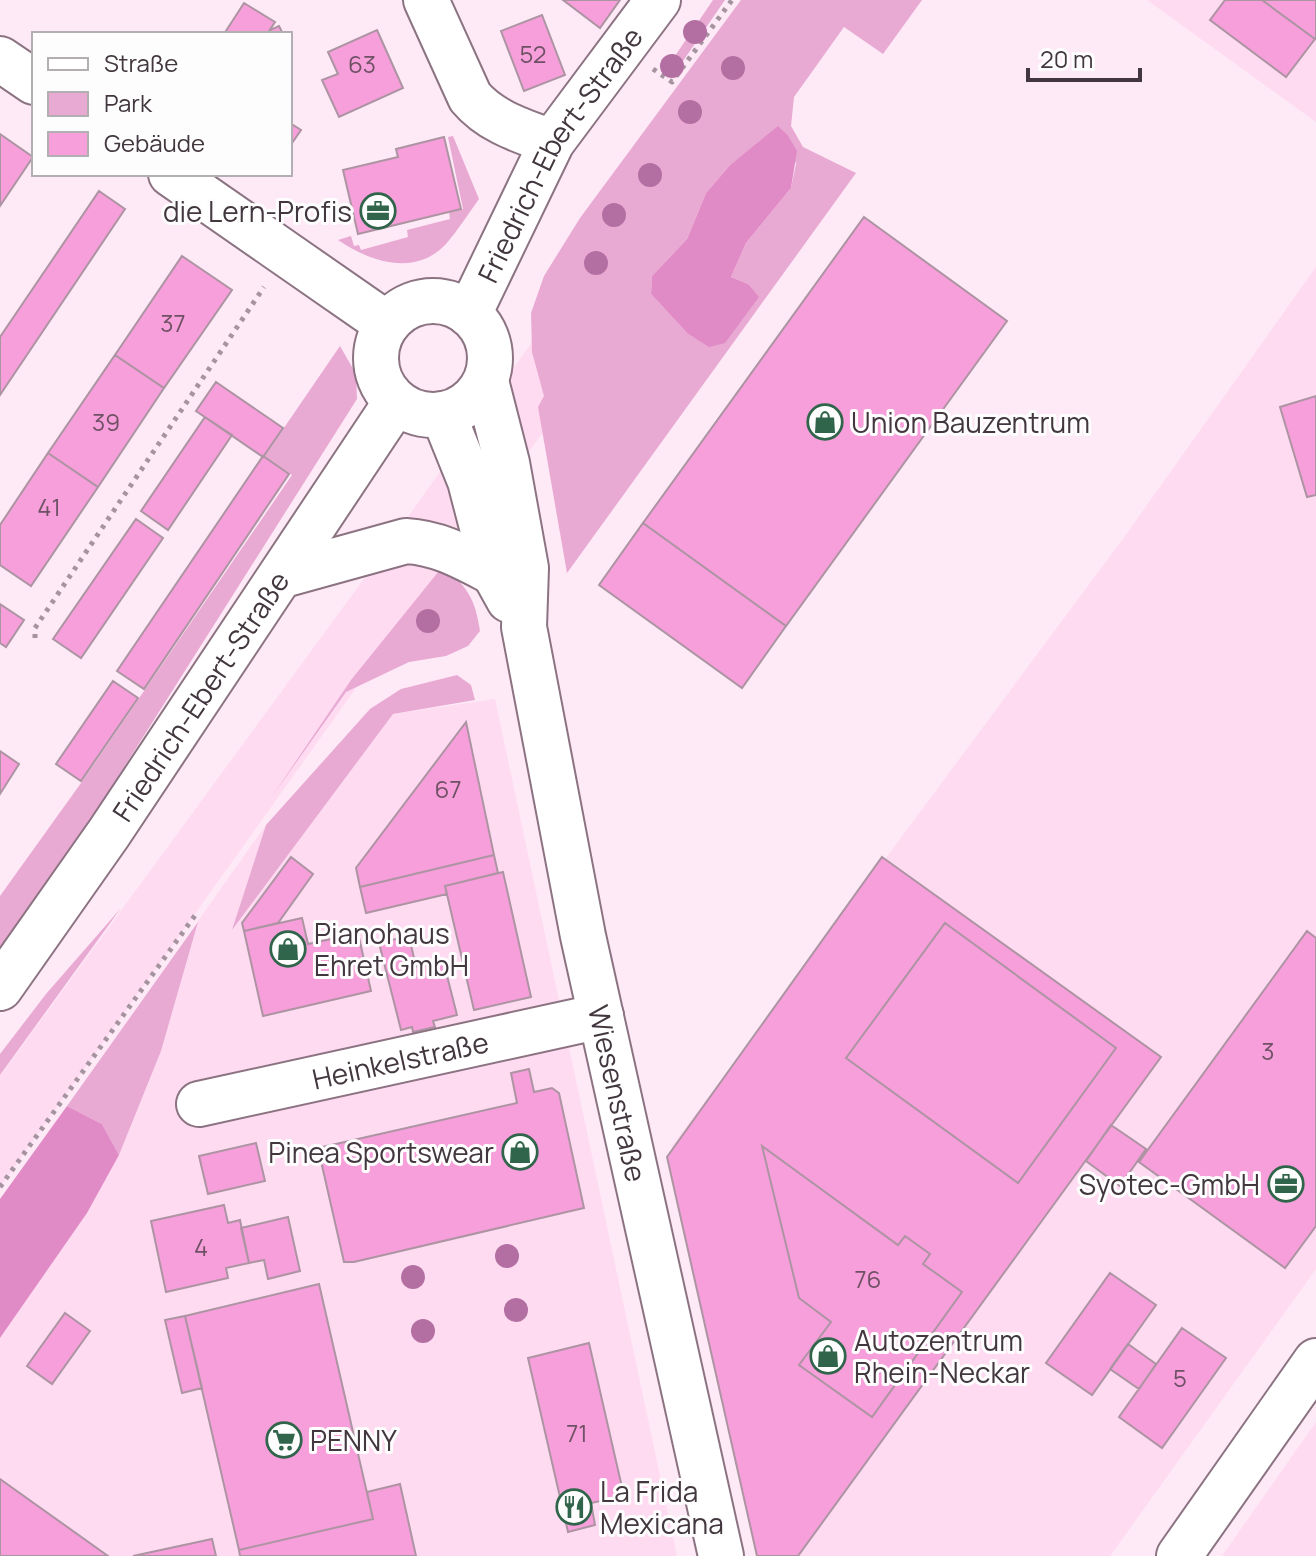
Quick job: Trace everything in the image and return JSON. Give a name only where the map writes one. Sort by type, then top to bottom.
[{"type":"street","points":[[426,0],[470,97],[479,108],[510,126],[552,142]]},
{"type":"street","name":"Friedrich-Ebert-Straße","points":[[469,314],[552,142],[658,0]]},
{"type":"street","points":[[0,59],[32,81]]},
{"type":"street","points":[[174,176],[387,324]]},
{"type":"street","points":[[435,301],[453,304],[469,314],[481,327],[489,344],[490,363],[486,381],[467,404],[443,414],[425,415],[410,411],[396,402],[380,379],[376,365],[376,351],[387,324],[400,311],[417,303],[435,301]]},
{"type":"street","name":"Wiesenstraße","points":[[486,381],[507,463],[526,568],[524,627],[601,1016],[721,1556]]},
{"type":"street","name":"Friedrich-Ebert-Straße","points":[[0,988],[109,833],[396,402]]},
{"type":"street","name":"Wiesenstraße","points":[[443,414],[470,481],[494,573],[524,627]]},
{"type":"street","points":[[283,575],[406,541],[426,542],[446,548],[494,573]]},
{"type":"street","name":"Heinkelstraße","points":[[199,1104],[601,1016]]},
{"type":"street","points":[[1179,1556],[1316,1361]]},
{"type":"path","points":[[624,47],[672,82],[732,0]]},
{"type":"path","points":[[35,638],[35,628],[288,254]]},
{"type":"path","points":[[0,1187],[196,914]]},
{"type":"shaded area","points":[[1147,0],[1316,0],[1316,122]]},
{"type":"shaded area","points":[[778,126],[797,151],[791,188],[746,243],[731,277],[748,284],[759,297],[725,343],[709,347],[687,333],[651,294],[652,276],[687,239],[706,193],[730,165]]},
{"type":"shaded area","points":[[1316,267],[1316,1269],[1110,1556],[758,1556],[672,1146],[1125,536]]},
{"type":"shaded area","points":[[535,338],[584,378],[443,566],[0,1187],[0,1076],[366,576]]},
{"type":"shaded area","points":[[495,699],[677,1556],[0,1556],[0,1338],[87,1213],[119,1155],[161,1051],[198,921],[266,825],[234,927],[393,714]]},
{"type":"shaded area","points":[[67,1106],[102,1124],[119,1155],[87,1213],[0,1338],[0,1199]]},
{"type":"shaded area","points":[[1316,1422],[1316,1556],[1222,1556]]},
{"type":"green space","points":[[713,0],[725,0],[672,77],[664,72]]},
{"type":"green space","points":[[741,0],[922,0],[883,54],[844,27],[794,97],[791,126],[803,147],[856,173],[567,573],[538,407],[544,396],[532,352],[531,313],[544,276],[580,218]],"holes":[[[779,127],[787,134],[796,164],[791,188],[746,243],[731,277],[748,284],[687,333],[651,294],[652,276],[687,239],[706,193],[730,165]]]},
{"type":"green space","points":[[453,136],[479,199],[446,244],[421,260],[392,263],[364,255],[338,240],[351,236],[354,246],[359,245],[361,250],[408,237],[407,230],[450,219],[449,212],[463,209],[448,137]]},
{"type":"green space","points":[[340,346],[356,374],[357,399],[40,900],[0,957],[0,896],[292,475],[264,457]]},
{"type":"green space","points":[[443,566],[469,594],[480,631],[468,646],[446,656],[409,662],[346,692],[271,798],[351,680]]},
{"type":"green space","points":[[457,675],[471,685],[475,700],[393,714],[232,930],[266,825],[370,709],[401,689]]},
{"type":"green space","points":[[121,908],[0,1075],[0,1054],[46,994]]},
{"type":"green space","points":[[198,922],[161,1051],[119,1155],[102,1124],[67,1106]]},
{"type":"building","points":[[563,0],[620,0],[600,28]]},
{"type":"building","points":[[1225,0],[1262,0],[1315,39],[1286,77],[1210,20]]},
{"type":"building","points":[[1262,0],[1316,0],[1315,39]]},
{"type":"building","points":[[244,3],[275,22],[268,32],[225,32]]},
{"type":"building","points":[[542,15],[565,75],[524,91],[501,31]]},
{"type":"building","points":[[279,26],[282,32],[268,32]]},
{"type":"building","points":[[377,30],[403,88],[339,117],[322,80],[338,74],[328,52]]},
{"type":"building","points":[[292,124],[301,130],[292,143]]},
{"type":"building","points":[[0,134],[32,158],[0,206]]},
{"type":"building","points":[[444,137],[461,209],[358,234],[343,170],[398,157],[396,149]]},
{"type":"building","points":[[99,191],[125,209],[0,395],[0,337]]},
{"type":"building","name":"Union Bauzentrum","points":[[864,217],[1007,321],[786,626],[643,523]]},
{"type":"building","points":[[182,256],[232,290],[164,388],[115,355]]},
{"type":"building","points":[[115,355],[164,388],[98,487],[48,453]]},
{"type":"building","points":[[216,382],[283,428],[263,457],[196,411]]},
{"type":"building","points":[[1316,396],[1316,495],[1307,497],[1280,407]]},
{"type":"building","points":[[205,417],[232,435],[168,530],[141,511]]},
{"type":"building","points":[[48,453],[98,487],[31,586],[0,565],[0,525]]},
{"type":"building","points":[[263,456],[289,474],[144,689],[117,671]]},
{"type":"building","points":[[136,519],[163,538],[81,658],[53,639]]},
{"type":"building","points":[[643,523],[786,626],[742,688],[599,585]]},
{"type":"building","points":[[0,604],[24,620],[6,647],[0,643]]},
{"type":"building","points":[[113,681],[138,698],[81,781],[56,764]]},
{"type":"building","points":[[466,722],[494,855],[360,887],[356,868]]},
{"type":"building","points":[[0,751],[19,764],[0,794]]},
{"type":"building","points":[[494,855],[498,873],[445,886],[447,894],[366,913],[360,887]]},
{"type":"building","points":[[291,857],[313,874],[278,923],[244,931],[242,923]]},
{"type":"building","name":"Autozentrum Rhein-Neckar","points":[[882,857],[1161,1057],[798,1556],[757,1556],[667,1157]]},
{"type":"building","points":[[503,872],[531,997],[474,1010],[445,886]]},
{"type":"building","points":[[302,918],[308,944],[358,933],[371,991],[263,1016],[244,931]]},
{"type":"building","points":[[945,923],[1116,1048],[1018,1183],[846,1058]]},
{"type":"building","points":[[1307,931],[1316,938],[1316,1226],[1285,1268],[1139,1162]]},
{"type":"building","points":[[409,936],[416,967],[443,960],[457,1015],[433,1021],[435,1027],[413,1032],[412,1027],[401,1030],[379,943]]},
{"type":"building","points":[[529,1069],[534,1092],[552,1088],[559,1093],[584,1208],[344,1262],[318,1148],[517,1103],[511,1073]]},
{"type":"building","points":[[1111,1125],[1146,1149],[1120,1186],[1086,1161]]},
{"type":"building","points":[[256,1143],[265,1181],[208,1194],[199,1156]]},
{"type":"building","points":[[762,1146],[898,1245],[905,1236],[930,1254],[923,1264],[962,1292],[872,1417],[799,1365],[831,1322],[799,1298]]},
{"type":"building","points":[[224,1205],[228,1223],[240,1220],[249,1263],[226,1268],[228,1278],[166,1292],[151,1221]]},
{"type":"building","points":[[288,1217],[300,1271],[268,1279],[264,1260],[249,1263],[241,1228]]},
{"type":"building","points":[[1110,1273],[1156,1305],[1092,1395],[1046,1363]]},
{"type":"building","name":"PENNY","points":[[319,1284],[373,1519],[239,1550],[185,1316]]},
{"type":"building","points":[[65,1313],[90,1331],[52,1384],[27,1366]]},
{"type":"building","points":[[185,1316],[202,1388],[182,1393],[165,1320]]},
{"type":"building","points":[[1182,1328],[1226,1358],[1162,1448],[1119,1417]]},
{"type":"building","points":[[589,1343],[624,1496],[591,1503],[595,1525],[568,1532],[528,1358]]},
{"type":"building","points":[[1128,1344],[1156,1364],[1139,1389],[1110,1369]]},
{"type":"building","points":[[0,1479],[108,1556],[0,1556]]},
{"type":"building","points":[[400,1484],[416,1556],[240,1556],[239,1550],[373,1519],[367,1492]]},
{"type":"building","points":[[212,1539],[216,1556],[133,1556]]},
{"type":"place","name":"die Lern-Profis","points":[[378,211]]},
{"type":"place","name":"Union Bauzentrum","points":[[825,422]]},
{"type":"place","name":"Pianohaus Ehret GmbH","points":[[288,949]]},
{"type":"place","name":"Pinea Sportswear","points":[[520,1152]]},
{"type":"place","name":"Syotec-GmbH","points":[[1286,1184]]},
{"type":"place","name":"Autozentrum Rhein-Neckar","points":[[828,1356]]},
{"type":"place","name":"PENNY","points":[[284,1440]]},
{"type":"place","name":"La Frida Mexicana","points":[[574,1507]]}]
